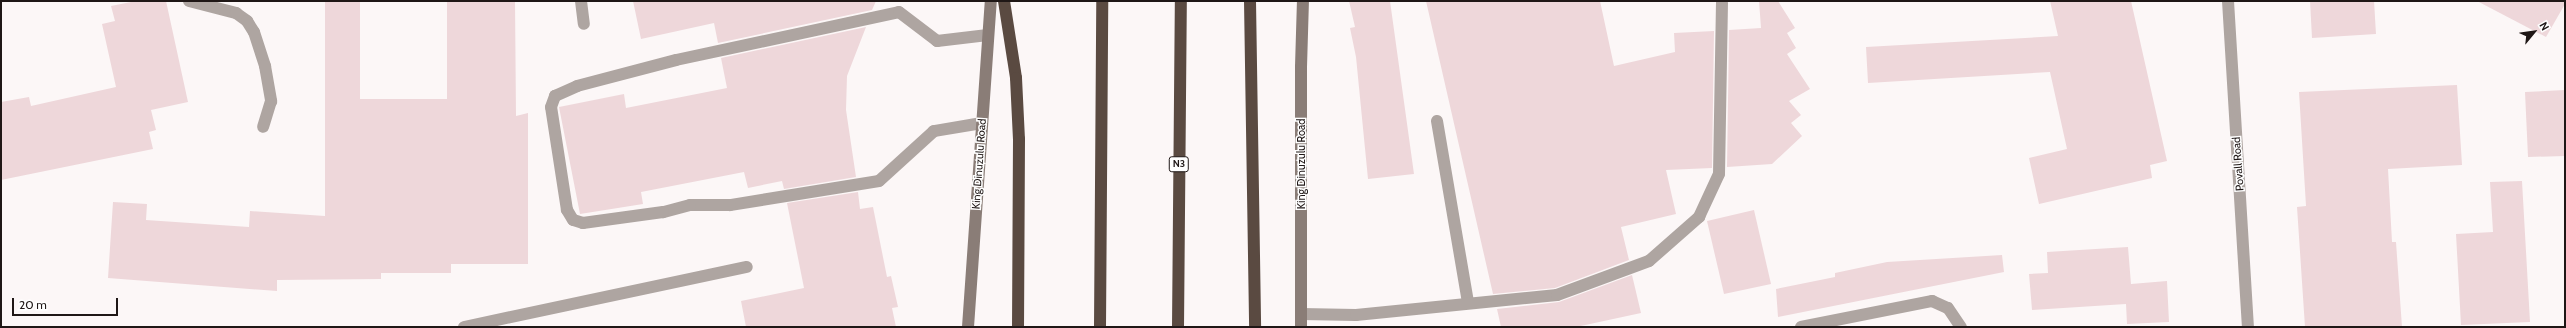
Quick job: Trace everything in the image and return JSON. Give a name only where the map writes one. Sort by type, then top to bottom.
[{"type":"highway","points":[[1004,1],[1016,78],[1019,139],[1018,327]]},
{"type":"highway","points":[[1100,327],[1102,1]]},
{"type":"highway","name":"N3","points":[[1178,327],[1181,1]]},
{"type":"highway","points":[[1250,1],[1256,327]]},
{"type":"main road","name":"King Dinuzulu Road","points":[[968,327],[991,1]]},
{"type":"main road","name":"King Dinuzulu Road","points":[[1301,327],[1301,67],[1303,1]]},
{"type":"street","points":[[189,1],[236,12],[247,21],[254,32],[265,66],[271,101],[263,127]]},
{"type":"street","points":[[581,1],[584,24]]},
{"type":"street","name":"Povall Road","points":[[2228,1],[2248,327]]},
{"type":"street","points":[[1301,314],[1356,315],[1468,302],[1557,295],[1649,261],[1699,217],[1719,174],[1722,3]]},
{"type":"street","points":[[982,123],[934,131],[879,181],[730,205],[690,205],[663,212],[583,223],[573,220],[567,210],[551,107],[555,96],[577,86],[676,60],[899,12],[937,41],[988,35]]},
{"type":"street","points":[[1437,121],[1468,302]]},
{"type":"street","points":[[464,327],[747,267]]},
{"type":"street","points":[[1801,327],[1932,301],[1948,308],[1961,327]]},
{"type":"building","points":[[136,1],[166,1],[188,102],[151,110],[156,130],[149,132],[153,149],[1,180],[1,102],[29,97],[31,106],[116,87],[102,24],[115,21],[111,6]]},
{"type":"building","points":[[325,1],[360,1],[360,99],[447,99],[447,1],[515,1],[516,116],[528,113],[528,264],[451,264],[451,273],[381,273],[381,279],[277,280],[277,291],[108,278],[113,202],[147,204],[146,220],[249,227],[250,211],[325,216]]},
{"type":"building","points":[[633,1],[876,1],[872,10],[718,43],[714,23],[641,39]]},
{"type":"building","points":[[1349,1],[1390,1],[1414,174],[1368,179],[1356,57],[1350,28],[1355,27]]},
{"type":"building","points":[[1426,1],[1600,1],[1614,66],[1675,52],[1674,33],[1714,31],[1712,168],[1666,170],[1676,214],[1621,227],[1629,260],[1555,288],[1493,294]]},
{"type":"building","points":[[1759,1],[1778,1],[1795,28],[1787,33],[1796,48],[1787,54],[1810,89],[1789,101],[1801,115],[1791,123],[1802,136],[1772,164],[1727,167],[1729,30],[1761,28]]},
{"type":"building","points":[[2050,1],[2131,1],[2167,161],[2150,165],[2152,178],[2039,204],[2029,158],[2067,149],[2050,72],[1868,83],[1866,47],[2058,36]]},
{"type":"building","points":[[2310,1],[2374,1],[2376,34],[2312,38]]},
{"type":"building","points":[[2477,1],[2565,1],[2565,4],[2546,37]]},
{"type":"building","points":[[866,27],[847,76],[846,110],[856,177],[784,189],[782,181],[748,188],[744,172],[641,192],[643,204],[580,214],[559,107],[624,94],[626,108],[727,88],[721,58]]},
{"type":"building","points":[[2457,85],[2462,165],[2388,169],[2392,242],[2396,242],[2402,327],[2305,327],[2297,207],[2306,206],[2299,92]]},
{"type":"building","points":[[2565,90],[2565,156],[2528,157],[2525,92]]},
{"type":"building","points":[[2522,181],[2530,322],[2461,325],[2456,234],[2493,232],[2490,182]]},
{"type":"building","points":[[858,192],[860,209],[873,207],[887,277],[891,276],[898,307],[892,308],[896,327],[746,327],[741,301],[804,288],[787,203]]},
{"type":"building","points":[[1754,210],[1771,284],[1724,294],[1707,221]]},
{"type":"building","points":[[2128,247],[2131,284],[2167,281],[2169,322],[2127,324],[2126,304],[2032,310],[2029,274],[2048,273],[2047,252]]},
{"type":"building","points":[[2002,255],[2004,272],[1778,317],[1776,289],[1835,277],[1835,273],[1887,262]]},
{"type":"building","points":[[1632,275],[1641,313],[1576,327],[1501,327],[1497,309],[1559,302]]}]
